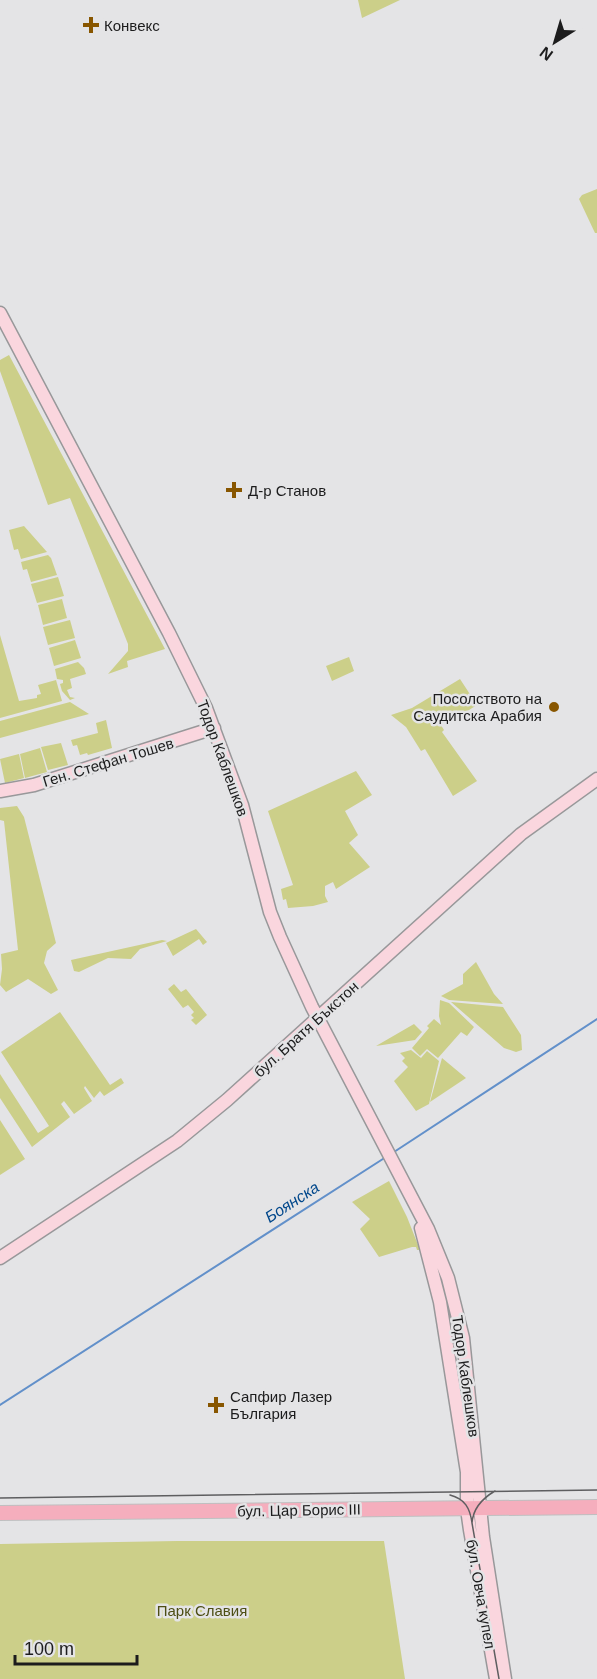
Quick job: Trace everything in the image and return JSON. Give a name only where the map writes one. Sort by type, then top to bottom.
[{"type":"main road","name":"Тодор Каблешков","points":[[0,313],[169,633],[214,728],[242,805],[270,912],[293,968],[428,1228],[440,1257],[457,1309],[463,1338],[474,1509]]},
{"type":"main road","name":"Ген. Стефан Тошев","points":[[0,791],[34,785],[214,728]]},
{"type":"main road","name":"бул. Братя Бъкстон","points":[[0,1258],[177,1141],[227,1100],[522,834],[597,779]]},
{"type":"main road","name":"Тодор Каблешков","points":[[419,1214],[440,1302],[474,1509]]},
{"type":"main road","name":"бул. Цар Борис III","points":[[0,1513],[597,1507]]},
{"type":"main road","name":"бул. Овча купел","points":[[474,1509],[496,1679]]},
{"type":"main road","name":"бул. Овча купел","points":[[474,1509],[505,1679]]},
{"type":"green space","points":[[358,0],[400,0],[362,18]]},
{"type":"green space","points":[[597,189],[597,233],[595,233],[579,199],[582,195]]},
{"type":"green space","points":[[9,355],[165,649],[127,661],[128,667],[108,674],[128,651],[128,644],[70,498],[48,505],[0,371],[0,360]]},
{"type":"green space","points":[[24,526],[47,552],[21,559],[18,549],[14,550],[9,530]]},
{"type":"green space","points":[[48,555],[57,575],[31,582],[27,569],[23,570],[21,562]]},
{"type":"green space","points":[[58,577],[64,596],[37,603],[31,584]]},
{"type":"green space","points":[[62,599],[67,618],[43,625],[38,605]]},
{"type":"green space","points":[[70,620],[75,638],[48,645],[43,627]]},
{"type":"green space","points":[[0,635],[19,701],[37,698],[37,695],[41,694],[38,685],[56,680],[62,701],[0,718]]},
{"type":"green space","points":[[75,640],[81,658],[54,666],[49,648]]},
{"type":"green space","points":[[349,657],[354,671],[332,681],[326,666]]},
{"type":"green space","points":[[78,662],[86,674],[70,679],[72,688],[67,690],[70,697],[75,698],[70,700],[62,691],[60,684],[63,680],[57,679],[55,669]]},
{"type":"green space","points":[[460,679],[477,705],[453,720],[449,715],[439,722],[444,730],[442,732],[477,781],[453,796],[425,749],[421,751],[406,727],[391,715],[412,708]]},
{"type":"green space","points":[[70,702],[89,714],[0,738],[0,721]]},
{"type":"green space","points":[[106,720],[112,748],[80,755],[77,745],[73,746],[71,740],[98,733],[96,723]]},
{"type":"green space","points":[[61,743],[68,765],[48,770],[41,747]]},
{"type":"green space","points":[[40,748],[47,772],[25,778],[20,754]]},
{"type":"green space","points":[[19,754],[24,778],[5,783],[0,759]]},
{"type":"green space","points":[[356,771],[372,795],[345,811],[358,835],[349,843],[370,867],[336,889],[333,882],[325,886],[325,896],[328,902],[288,908],[286,899],[283,900],[281,889],[293,885],[268,811]]},
{"type":"green space","points":[[17,806],[24,817],[56,943],[47,951],[44,963],[58,990],[51,994],[28,979],[6,992],[0,985],[1,954],[18,950],[4,821],[0,820],[0,808]]},
{"type":"green space","points":[[196,929],[207,942],[203,945],[199,939],[173,956],[166,943]]},
{"type":"green space","points":[[162,940],[167,941],[140,949],[131,959],[108,958],[79,972],[74,971],[71,960]]},
{"type":"green space","points":[[476,962],[494,994],[503,1004],[449,1000],[441,996],[463,984],[463,974]]},
{"type":"green space","points":[[174,984],[181,992],[186,989],[207,1015],[196,1025],[191,1020],[194,1018],[191,1015],[194,1012],[188,1005],[183,1008],[168,989]]},
{"type":"green space","points":[[440,1000],[449,1003],[474,1027],[467,1036],[461,1032],[438,1058],[427,1049],[420,1056],[412,1048],[434,1019],[441,1025]]},
{"type":"green space","points":[[451,1002],[503,1007],[521,1035],[522,1050],[516,1052],[504,1048]]},
{"type":"green space","points":[[60,1012],[110,1085],[121,1078],[124,1083],[104,1096],[100,1091],[94,1098],[85,1086],[92,1101],[74,1114],[64,1101],[61,1104],[70,1117],[32,1147],[0,1098],[0,1074],[38,1133],[49,1126],[1,1052]]},
{"type":"green space","points":[[414,1024],[422,1032],[415,1040],[376,1046]]},
{"type":"green space","points":[[411,1050],[421,1058],[427,1051],[439,1061],[429,1104],[416,1111],[394,1081],[408,1067],[402,1061],[405,1058],[400,1053]]},
{"type":"green space","points":[[442,1058],[466,1078],[430,1102]]},
{"type":"green space","points":[[0,1120],[25,1159],[0,1175]]},
{"type":"green space","points":[[389,1181],[420,1250],[412,1247],[379,1257],[360,1229],[370,1219],[352,1202]]},
{"type":"green space","name":"Парк Славия","points":[[384,1541],[405,1679],[0,1679],[0,1544]]},
{"type":"waterway","name":"Боянска","points":[[394,1152],[597,1019]]},
{"type":"waterway","name":"Боянска","points":[[0,1405],[386,1157]]},
{"type":"tram line","points":[[0,1498],[597,1490]]},
{"type":"tram line","points":[[495,1491],[479,1504],[472,1523],[499,1679]]},
{"type":"tram line","points":[[450,1495],[466,1505],[472,1523]]},
{"type":"place","name":"Конвекс","points":[[91,25]]},
{"type":"place","name":"Д-р Станов","points":[[234,490]]},
{"type":"place","name":"Посолството на Саудитска Арабия","points":[[554,707]]},
{"type":"place","name":"Сапфир Лазер България","points":[[216,1405]]}]
